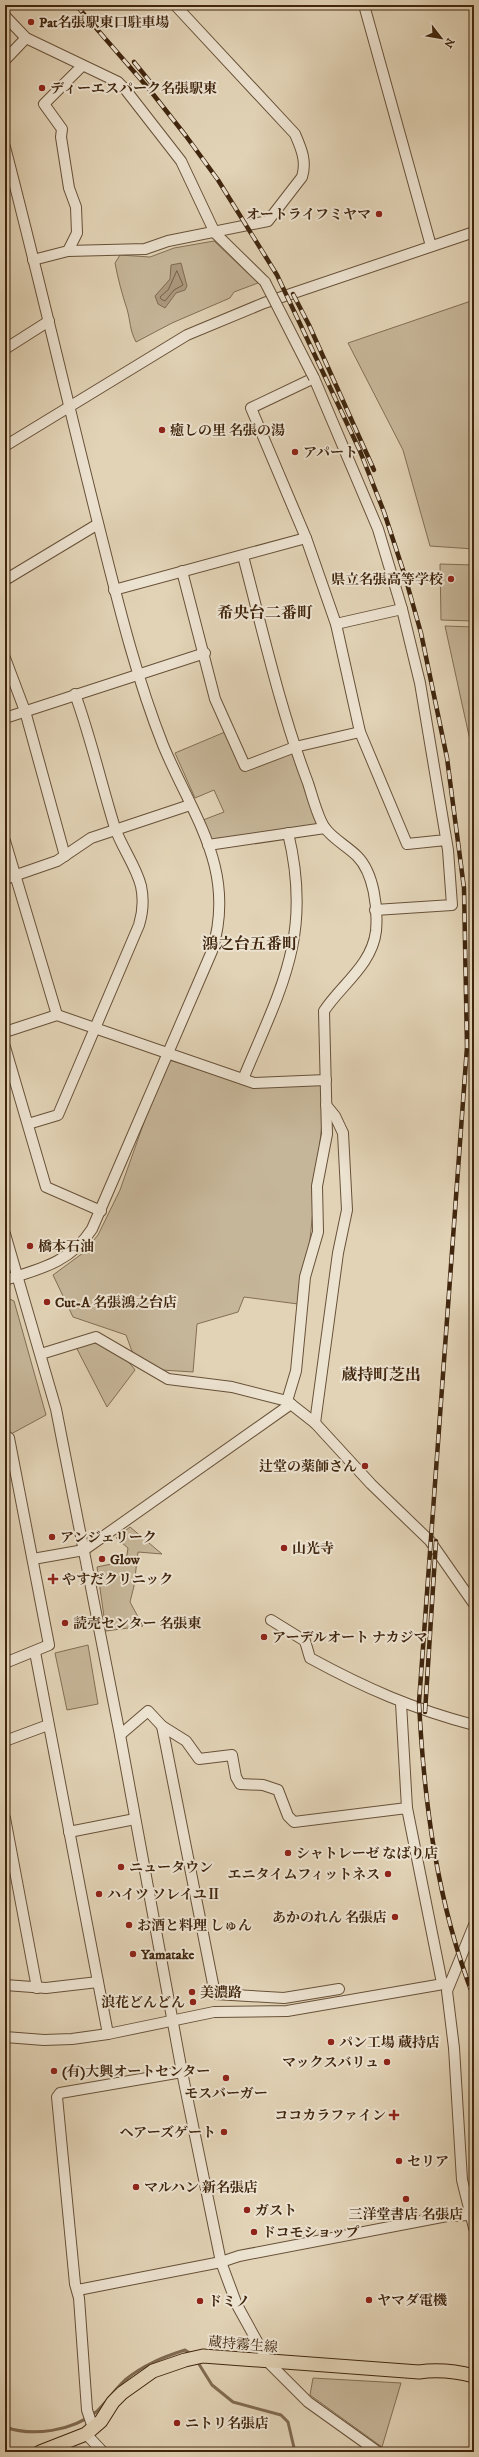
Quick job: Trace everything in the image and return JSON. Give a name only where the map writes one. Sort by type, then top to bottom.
[{"type":"main road","name":"蔵持霧生線","points":[[40,2452],[89,2431],[122,2393],[153,2371],[185,2360],[203,2356],[269,2363],[419,2372],[443,2370],[474,2376]]},
{"type":"street","points":[[33,260],[68,251],[146,249],[168,241],[242,228],[247,224],[268,222],[302,176],[305,168],[303,153],[295,134],[175,5]]},
{"type":"street","points":[[364,5],[431,246]]},
{"type":"street","points":[[5,16],[26,38],[118,82],[181,161],[215,233],[265,282],[314,378],[378,529],[402,609],[420,683],[446,840],[452,905],[375,910]]},
{"type":"street","points":[[5,60],[26,38]]},
{"type":"street","points":[[68,251],[77,233],[76,207],[69,188],[64,160],[62,129],[44,104],[82,66]]},
{"type":"street","points":[[5,147],[8,168],[49,321],[114,590],[161,739],[208,845],[220,887],[219,923],[212,951],[101,1211],[86,1239],[71,1254],[54,1264],[5,1280]]},
{"type":"street","points":[[5,446],[187,335],[264,303],[474,232]]},
{"type":"street","points":[[5,349],[49,321]]},
{"type":"street","points":[[314,378],[251,408],[306,538],[336,624],[360,732],[407,844],[446,840]]},
{"type":"street","points":[[5,580],[98,524]]},
{"type":"street","points":[[114,590],[182,570],[243,556],[306,538]]},
{"type":"street","points":[[33,1559],[84,1550],[289,1402],[296,1372],[305,1277],[318,1232],[317,1186],[327,1134],[324,1011],[334,996],[349,982],[362,964],[373,941],[376,930],[375,910],[372,886],[364,864],[324,828],[295,747],[243,556]]},
{"type":"street","points":[[182,570],[205,653],[215,699],[245,766],[295,747],[360,732]]},
{"type":"street","points":[[336,624],[402,609]]},
{"type":"street","points":[[5,718],[139,673],[205,653]]},
{"type":"street","points":[[5,658],[25,711],[66,856]]},
{"type":"street","points":[[28,1124],[58,1114],[139,925],[142,910],[142,895],[138,878],[116,829],[94,751],[75,694]]},
{"type":"street","points":[[5,879],[57,861],[92,838],[190,804]]},
{"type":"street","points":[[208,845],[324,828]]},
{"type":"street","points":[[243,1079],[283,983],[294,943],[298,893],[294,860],[288,833]]},
{"type":"street","points":[[5,841],[57,1015]]},
{"type":"street","points":[[5,1032],[57,1015],[254,1083],[326,1080]]},
{"type":"street","points":[[5,1047],[46,1187],[101,1211]]},
{"type":"street","points":[[315,1423],[338,1253],[347,1210],[343,1133],[335,1116],[326,1104]]},
{"type":"street","points":[[5,1234],[56,1409],[120,1736],[182,2072],[221,2262],[238,2305],[269,2363],[308,2402],[378,2452]]},
{"type":"street","points":[[41,1354],[96,1337],[168,1379],[232,1387],[289,1402],[315,1423],[371,1484],[435,1547],[474,1604]]},
{"type":"street","points":[[5,1436],[9,1438],[49,1645],[35,1652],[5,1662]]},
{"type":"street","points":[[271,1620],[305,1641],[310,1658],[346,1678],[401,1703],[474,1725]]},
{"type":"street","points":[[35,1652],[108,2034]]},
{"type":"street","points":[[401,1703],[407,1808],[446,1983],[454,2048],[462,2180],[474,2228]]},
{"type":"street","points":[[120,1736],[148,1711],[162,1726],[186,1741],[198,1759],[232,1755],[236,1777],[240,1784],[263,1785],[278,1790],[288,1816],[294,1822],[407,1808]]},
{"type":"street","points":[[5,1741],[48,1725]]},
{"type":"street","points":[[162,1726],[215,1994],[284,1998],[339,1989]]},
{"type":"street","points":[[5,1818],[37,1988]]},
{"type":"street","points":[[69,1832],[135,1819]]},
{"type":"street","points":[[5,2036],[44,2040],[108,2034],[173,2019],[228,2010],[287,2011],[446,1983],[471,1941],[474,1925]]},
{"type":"street","points":[[5,1985],[37,1988],[65,1987],[98,1982]]},
{"type":"street","points":[[103,2452],[89,2431],[86,2410],[78,2290],[57,2097],[60,2093],[182,2072]]},
{"type":"street","points":[[78,2290],[221,2262],[239,2256],[447,2216],[470,2215]]},
{"type":"shaded area","points":[[214,241],[258,283],[234,292],[230,298],[172,323],[136,342],[131,329],[115,263],[120,255],[150,257],[174,248]]},
{"type":"shaded area","name":"県立名張高等学校","points":[[474,300],[474,549],[430,546],[403,450],[348,343]]},
{"type":"shaded area","points":[[440,564],[474,565],[474,621],[441,620]]},
{"type":"shaded area","points":[[445,626],[474,627],[474,745],[471,745]]},
{"type":"shaded area","points":[[225,732],[243,768],[294,751],[317,824],[211,841],[203,820],[224,812],[214,790],[195,798],[175,753]]},
{"type":"shaded area","points":[[169,1060],[255,1086],[326,1084],[309,1249],[298,1304],[244,1297],[238,1312],[197,1324],[193,1372],[162,1370],[133,1354],[126,1335],[73,1317],[53,1275],[83,1253],[98,1235],[120,1190],[148,1111]]},
{"type":"shaded area","points":[[5,1297],[14,1301],[46,1415],[11,1434],[5,1431]]},
{"type":"shaded area","points":[[93,1343],[111,1349],[127,1361],[135,1370],[107,1407],[76,1347]]},
{"type":"shaded area","points":[[130,1527],[162,1554],[138,1552],[134,1586],[130,1602],[143,1626],[106,1631],[97,1567],[126,1561],[128,1548],[116,1538]]},
{"type":"shaded area","points":[[88,1645],[98,1704],[67,1710],[55,1653]]},
{"type":"shaded area","points":[[313,2378],[401,2383],[382,2447],[310,2395]]},
{"type":"water","points":[[181,263],[187,286],[185,290],[176,293],[165,308],[158,304],[155,296],[170,279],[171,265]]},
{"type":"waterway","points":[[5,2427],[28,2432],[40,2432],[64,2428],[76,2424],[96,2412],[125,2380],[139,2370],[161,2359],[185,2350],[193,2355]]},
{"type":"waterway","points":[[197,2361],[212,2385],[233,2402],[281,2415],[288,2422],[295,2452]]},
{"type":"railway","points":[[76,5],[149,89],[186,136],[218,180],[277,275],[360,451],[384,512],[404,573],[421,633],[447,758],[464,888],[467,1047],[419,1702],[424,1778],[434,1852],[450,1926],[474,1998]]},
{"type":"railway","points":[[134,62],[155,88]]},
{"type":"railway","points":[[293,294],[309,325],[374,470]]},
{"type":"railway","points":[[425,1712],[436,1541]]},
{"type":"place","name":"Pat名張駅東口駐車場","points":[[31,22]]},
{"type":"place","name":"ディーエスパーク名張駅東","points":[[42,88]]},
{"type":"place","name":"オートライフミヤマ","points":[[379,214]]},
{"type":"place","name":"癒しの里 名張の湯","points":[[162,430]]},
{"type":"place","name":"アパート","points":[[295,452]]},
{"type":"place","name":"県立名張高等学校","points":[[451,579]]},
{"type":"place","name":"橋本石油","points":[[30,1246]]},
{"type":"place","name":"Cut-A 名張鴻之台店","points":[[47,1302]]},
{"type":"place","name":"辻堂の薬師さん","points":[[365,1466]]},
{"type":"place","name":"アンジェリーク","points":[[52,1537]]},
{"type":"place","name":"山光寺","points":[[284,1548]]},
{"type":"place","name":"Glow","points":[[102,1559]]},
{"type":"place","name":"やすだクリニック","points":[[53,1579]]},
{"type":"place","name":"読売センター 名張東","points":[[65,1623]]},
{"type":"place","name":"アーデルオート ナカジマ","points":[[264,1637]]},
{"type":"place","name":"シャトレーゼ なばり店","points":[[288,1853]]},
{"type":"place","name":"ニュータウン","points":[[121,1867]]},
{"type":"place","name":"エニタイムフィットネス","points":[[388,1874]]},
{"type":"place","name":"ハイツ ソレイユⅡ","points":[[99,1894]]},
{"type":"place","name":"あかのれん 名張店","points":[[395,1917]]},
{"type":"place","name":"お酒と料理 しゅん","points":[[129,1925]]},
{"type":"place","name":"Yamatake","points":[[133,1954]]},
{"type":"place","name":"美濃路","points":[[192,1992]]},
{"type":"place","name":"浪花どんどん","points":[[193,2002]]},
{"type":"place","name":"パン工場 蔵持店","points":[[331,2042]]},
{"type":"place","name":"マックスバリュ","points":[[387,2062]]},
{"type":"place","name":"(有)大興オートセンター","points":[[54,2071]]},
{"type":"place","name":"モスバーガー","points":[[226,2078]]},
{"type":"place","name":"ココカラファイン","points":[[394,2115]]},
{"type":"place","name":"ヘアーズゲート","points":[[224,2132]]},
{"type":"place","name":"セリア","points":[[399,2161]]},
{"type":"place","name":"マルハン 新名張店","points":[[136,2187]]},
{"type":"place","name":"三洋堂書店 名張店","points":[[406,2199]]},
{"type":"place","name":"ガスト","points":[[247,2210]]},
{"type":"place","name":"ドコモショップ","points":[[254,2232]]},
{"type":"place","name":"ヤマダ電機","points":[[369,2300]]},
{"type":"place","name":"ドミノ","points":[[200,2301]]},
{"type":"place","name":"ニトリ名張店","points":[[177,2423]]},
{"type":"district","name":"希央台二番町","points":[[265,612]]},
{"type":"district","name":"鴻之台五番町","points":[[250,943]]},
{"type":"district","name":"蔵持町芝出","points":[[381,1374]]}]
